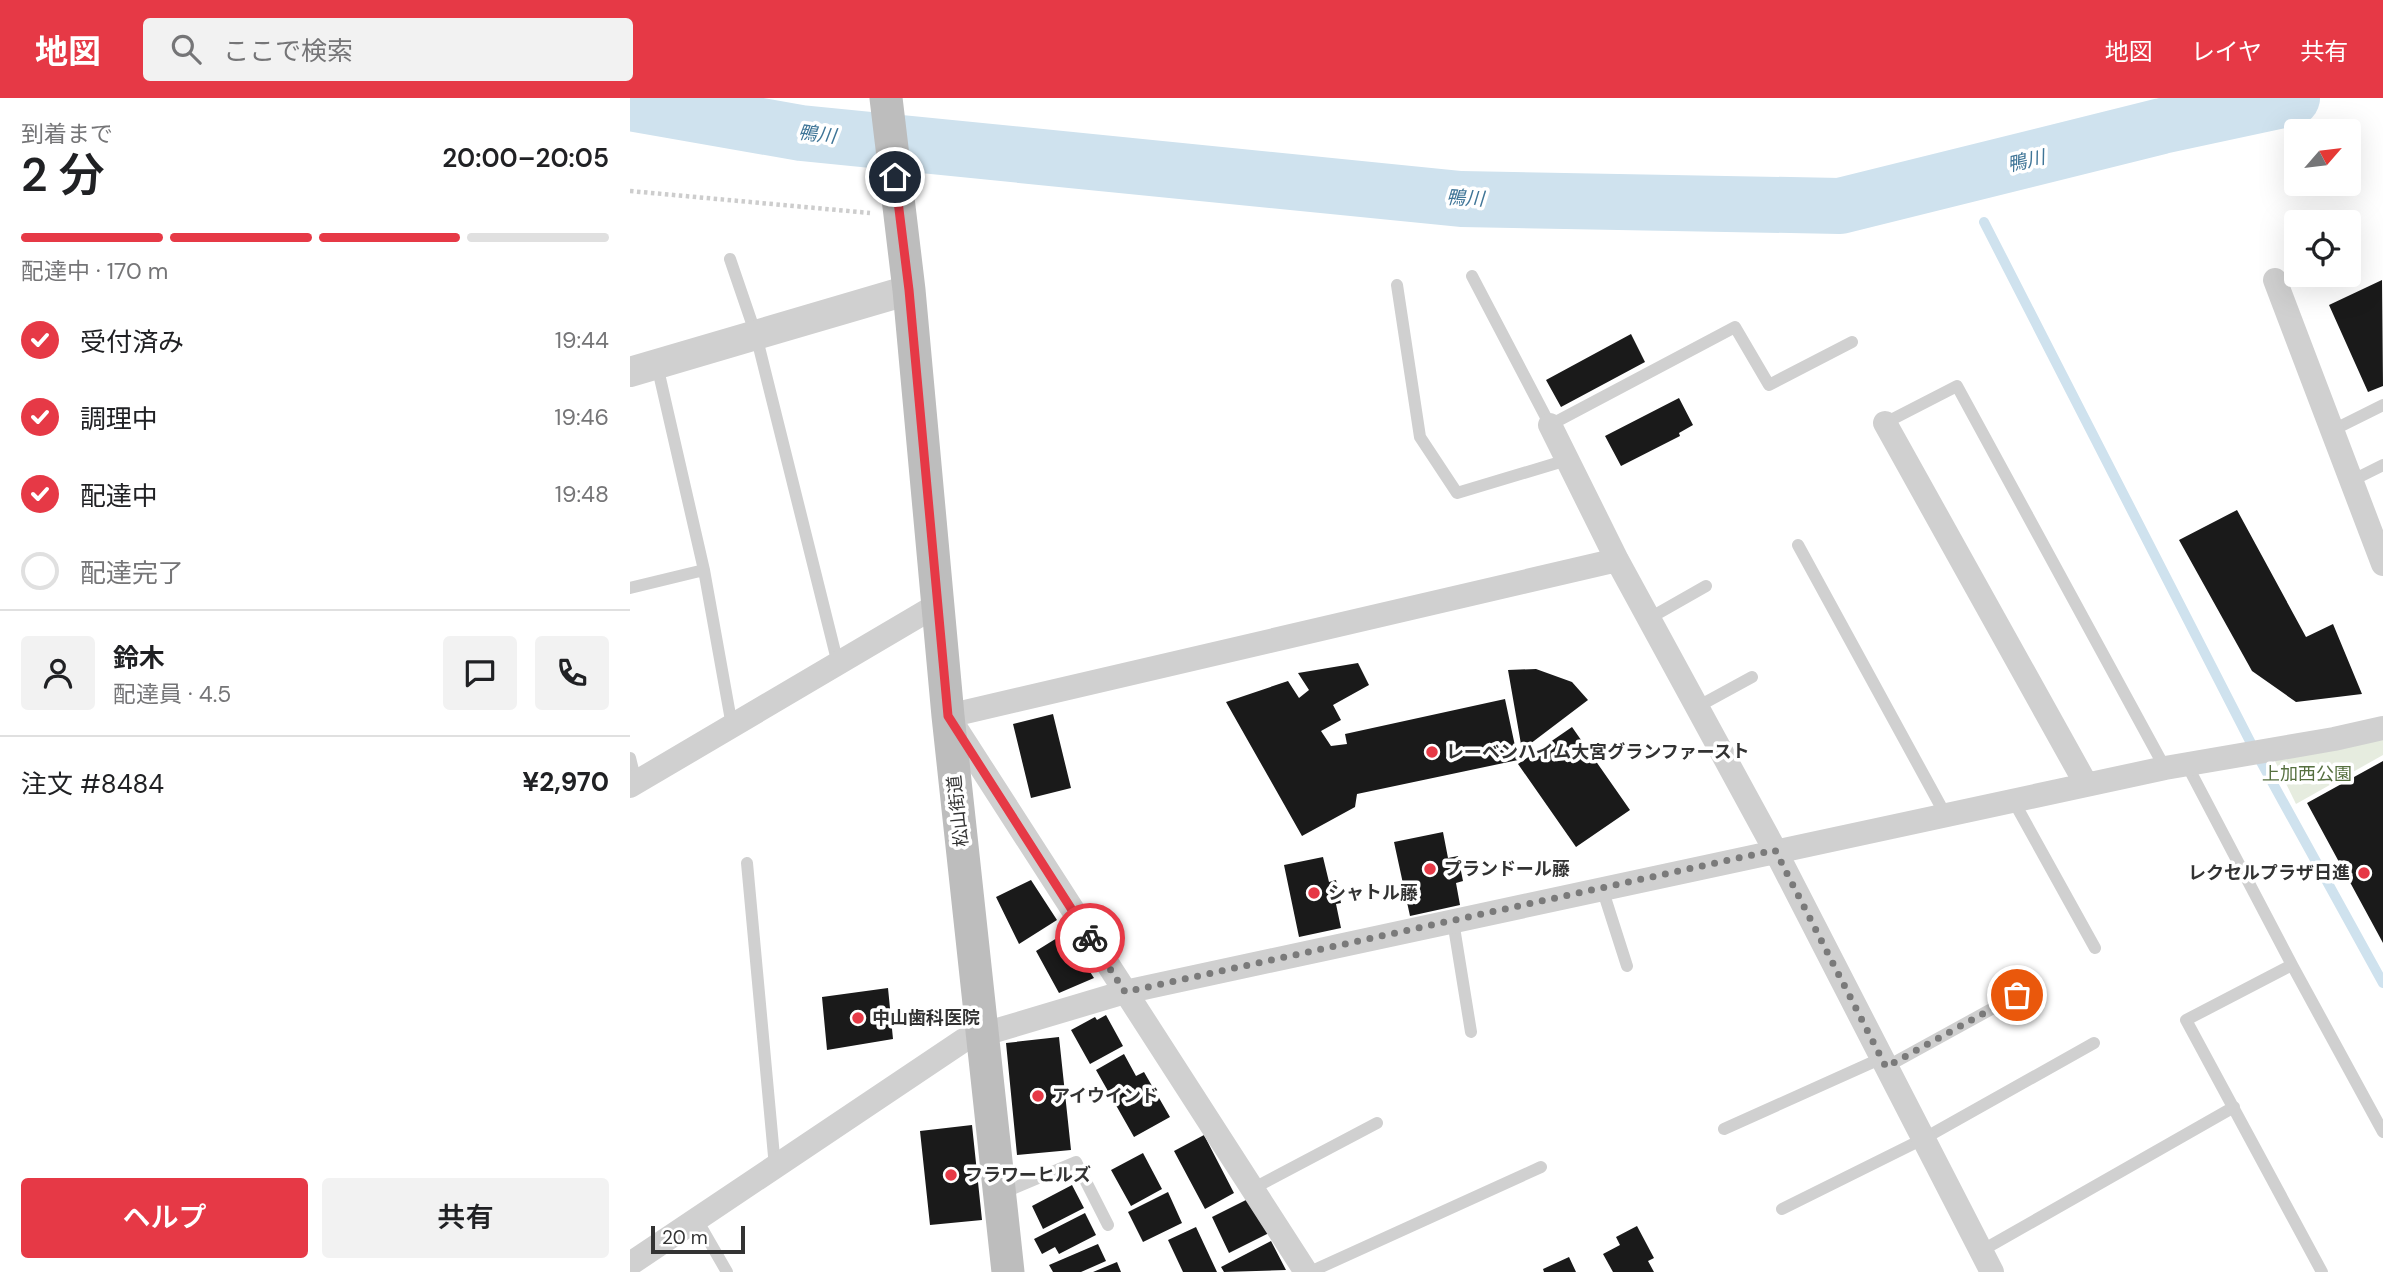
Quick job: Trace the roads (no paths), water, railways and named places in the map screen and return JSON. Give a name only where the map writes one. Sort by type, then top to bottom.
[{"type":"main road","name":"松山街道","points":[[886,98],[909,290],[948,716],[1008,1272]]},
{"type":"street","points":[[2275,280],[2383,565]]},
{"type":"street","points":[[637,369],[909,290]]},
{"type":"street","points":[[1885,424],[2086,784]]},
{"type":"street","points":[[1550,425],[1617,560],[1775,850],[1986,1261]]},
{"type":"street","points":[[1308,1272],[948,716],[1617,560]]},
{"type":"street","points":[[633,784],[937,605]]},
{"type":"street","points":[[630,1264],[964,1040],[1125,992],[2086,784],[2383,728]]},
{"type":"lane","points":[[730,259],[756,335],[838,664]]},
{"type":"lane","points":[[1472,276],[1550,425],[1735,327],[1769,385],[1852,342]]},
{"type":"lane","points":[[1397,285],[1420,437],[1457,493],[1567,460]]},
{"type":"lane","points":[[637,369],[704,570],[732,726]]},
{"type":"lane","points":[[1885,424],[1957,386],[2292,965],[2383,1132]]},
{"type":"lane","points":[[2333,430],[2383,405]]},
{"type":"lane","points":[[2351,481],[2383,465]]},
{"type":"lane","points":[[1798,545],[1945,814]]},
{"type":"lane","points":[[630,588],[704,570]]},
{"type":"lane","points":[[1648,619],[1706,586]]},
{"type":"lane","points":[[1697,707],[1752,677]]},
{"type":"lane","points":[[630,758],[633,784]]},
{"type":"lane","points":[[2013,800],[2095,948]]},
{"type":"lane","points":[[747,863],[775,1167]]},
{"type":"lane","points":[[1602,888],[1626,966]]},
{"type":"lane","points":[[1453,921],[1471,1032]]},
{"type":"lane","points":[[2292,965],[2186,1020],[2322,1272]]},
{"type":"lane","points":[[1724,1129],[1884,1063],[2017,995]]},
{"type":"lane","points":[[1782,1209],[1923,1139],[2094,1043]]},
{"type":"lane","points":[[1986,1261],[2234,1107]]},
{"type":"lane","points":[[1252,1189],[1377,1123]]},
{"type":"lane","points":[[999,1194],[1076,1162],[1108,1225]]},
{"type":"lane","points":[[1308,1272],[1541,1167]]},
{"type":"lane","points":[[698,1220],[727,1272]]},
{"type":"waterway","name":"鴨川","points":[[630,103],[801,133],[1461,199],[1840,206],[2162,126],[2292,98]]},
{"type":"waterway","points":[[1984,222],[2255,751],[2383,983]]},
{"type":"place","name":"レーベンハイム大宮グランファースト","points":[[1432,752]]},
{"type":"place","name":"プランドール藤","points":[[1430,869]]},
{"type":"place","name":"レクセルプラザ日進","points":[[2364,873]]},
{"type":"place","name":"シャトル藤","points":[[1314,893]]},
{"type":"place","name":"中山歯科医院","points":[[858,1018]]},
{"type":"place","name":"アイウインド","points":[[1038,1096]]},
{"type":"place","name":"フラワーヒルズ","points":[[951,1175]]},
{"type":"park label","name":"上加西公園","points":[[2307,774]]}]
